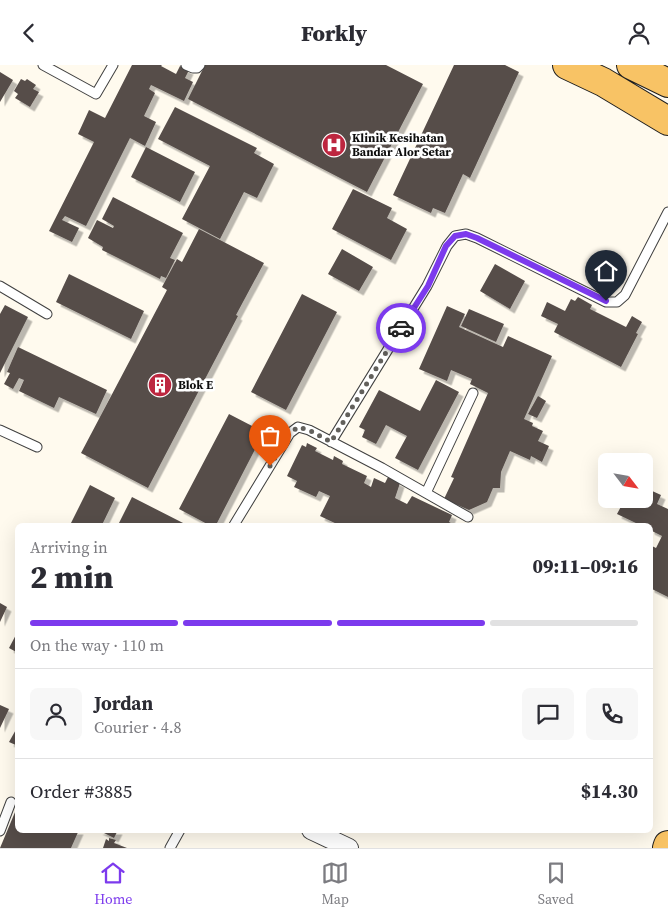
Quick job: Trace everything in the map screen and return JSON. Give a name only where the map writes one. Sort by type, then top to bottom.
[{"type":"main road","points":[[567,65],[603,82],[668,121]]},
{"type":"main road","points":[[631,65],[668,83]]},
{"type":"street","points":[[317,833],[349,848]]},
{"type":"lane","points":[[43,65],[96,94],[113,65]]},
{"type":"lane","points":[[186,65],[197,68],[200,65]]},
{"type":"lane","points":[[331,442],[428,286],[446,246],[455,236],[466,234],[477,238],[606,301],[617,302],[625,295],[668,212]]},
{"type":"lane","points":[[0,286],[47,314]]},
{"type":"lane","points":[[426,493],[473,393]]},
{"type":"lane","points":[[235,523],[290,433],[298,427],[309,430],[468,517]]},
{"type":"lane","points":[[0,430],[37,447]]},
{"type":"lane","points":[[0,831],[11,802]]},
{"type":"lane","points":[[170,848],[178,833]]},
{"type":"building","points":[[132,65],[162,65],[176,74],[180,66],[189,70],[185,78],[193,82],[184,101],[151,85],[149,89],[155,93],[144,116],[156,122],[145,146],[130,138],[86,226],[65,216],[62,220],[79,228],[72,242],[49,231],[94,142],[78,134],[89,110],[105,118]]},
{"type":"building","name":"Klinik Kesihatan Bandar Alor Setar","points":[[205,65],[386,65],[423,84],[367,192],[188,99]]},
{"type":"building","points":[[454,65],[505,65],[519,72],[470,178],[463,174],[445,213],[433,208],[431,213],[393,195]]},
{"type":"building","points":[[0,72],[13,80],[0,102]]},
{"type":"building","points":[[21,79],[25,81],[27,79],[36,85],[33,89],[39,92],[30,107],[15,98],[18,94],[14,91]]},
{"type":"building","points":[[175,107],[257,148],[254,153],[274,164],[257,198],[244,192],[220,239],[182,219],[210,166],[158,139]]},
{"type":"building","points":[[146,147],[195,172],[180,202],[131,177]]},
{"type":"building","points":[[353,189],[392,208],[387,218],[407,229],[391,260],[332,229]]},
{"type":"building","points":[[113,197],[183,233],[170,258],[175,260],[166,278],[161,276],[160,279],[102,250],[103,247],[88,238],[97,220],[113,228],[114,226],[102,219]]},
{"type":"building","name":"Blok E","points":[[199,229],[264,263],[148,488],[81,453],[167,290],[162,287],[177,259],[182,262]]},
{"type":"building","points":[[342,249],[373,267],[359,291],[328,274]]},
{"type":"building","points":[[495,264],[525,281],[510,309],[480,291]]},
{"type":"building","points":[[69,274],[144,311],[131,339],[56,302]]},
{"type":"building","points":[[302,294],[337,312],[286,410],[251,392]]},
{"type":"building","points":[[578,297],[592,305],[590,309],[626,327],[632,316],[642,322],[621,367],[554,332],[558,324],[541,316],[547,302],[565,311],[571,299],[575,301]]},
{"type":"building","points":[[5,305],[28,317],[0,373],[0,314]]},
{"type":"building","points":[[447,306],[465,314],[459,327],[503,347],[508,336],[552,356],[524,419],[533,423],[532,426],[543,431],[538,441],[549,446],[542,462],[531,456],[530,460],[510,451],[501,472],[500,488],[493,488],[487,502],[469,510],[444,499],[454,478],[451,477],[488,393],[470,384],[472,379],[451,370],[447,381],[419,369]]},
{"type":"building","points":[[469,309],[504,324],[496,342],[461,326]]},
{"type":"building","points":[[18,347],[107,390],[96,414],[59,397],[54,408],[19,391],[24,380],[19,378],[13,389],[4,384],[10,373],[7,372]]},
{"type":"building","points":[[436,380],[459,392],[418,470],[395,458],[407,436],[386,425],[376,444],[362,437],[365,430],[359,427],[379,390],[420,411]]},
{"type":"building","points":[[538,396],[546,401],[537,418],[528,414]]},
{"type":"building","points":[[229,414],[264,432],[217,523],[205,523],[179,509]]},
{"type":"building","points":[[307,443],[317,448],[315,451],[333,460],[334,456],[343,461],[342,464],[367,476],[364,483],[371,487],[374,478],[385,483],[388,477],[400,483],[395,498],[407,504],[412,496],[452,515],[449,522],[451,523],[335,523],[320,516],[330,496],[319,491],[316,497],[294,487],[297,481],[287,476],[302,445],[306,447]]},
{"type":"building","points":[[90,485],[115,498],[103,523],[71,523]]},
{"type":"building","points":[[653,491],[661,495],[657,504],[668,509],[668,597],[653,590],[653,546],[656,548],[662,536],[653,532],[653,523],[636,523],[617,514],[620,508],[653,508]]},
{"type":"building","points":[[132,497],[183,523],[119,523]]},
{"type":"building","points":[[0,603],[7,607],[0,622]]},
{"type":"building","points":[[15,637],[15,651],[9,648]]},
{"type":"building","points":[[0,705],[9,709],[0,728]]},
{"type":"building","points":[[15,731],[15,745],[9,742]]},
{"type":"building","points":[[15,812],[15,833],[78,833],[71,848],[0,848]]},
{"type":"building","points":[[104,833],[116,833],[114,838]]},
{"type":"building","points":[[109,838],[116,840],[114,843],[127,848],[103,848],[106,839],[109,841]]},
{"type":"way so far","points":[[270,466],[290,433],[298,427],[309,430],[331,442],[401,328]]},
{"type":"place","name":"Klinik Kesihatan Bandar Alor Setar","points":[[334,145]]},
{"type":"place","name":"Blok E","points":[[160,385]]},
{"type":"route","points":[[401,328],[428,286],[446,246],[455,236],[466,234],[606,301]]}]
